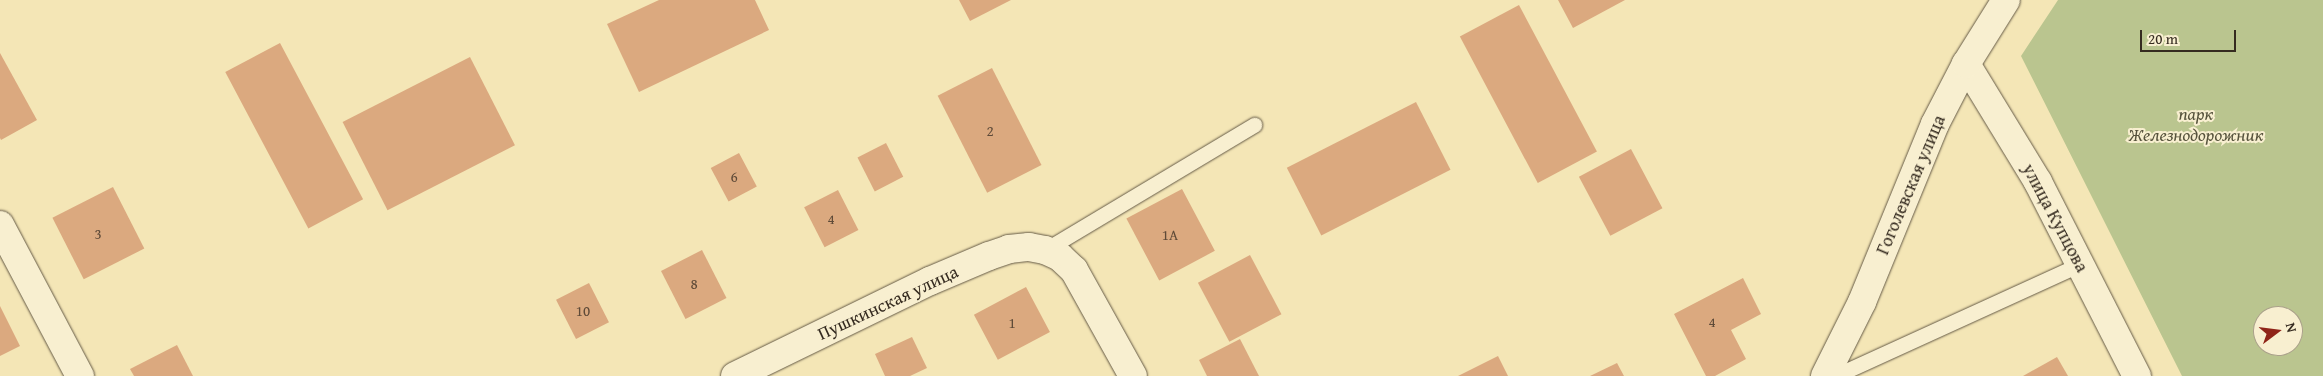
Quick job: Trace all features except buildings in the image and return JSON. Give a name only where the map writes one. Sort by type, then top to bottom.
[{"type":"street","name":"Гоголевская улица","points":[[1825,376],[1862,302],[1935,124],[1966,64],[2006,0]]},
{"type":"street","name":"улица Купцова","points":[[1966,64],[2038,182],[2137,376]]},
{"type":"street","points":[[0,226],[80,376]]},
{"type":"street","name":"Пушкинская улица","points":[[735,376],[930,281],[989,256],[1009,249],[1029,247],[1045,250]]},
{"type":"street","points":[[1045,250],[1060,257],[1074,270],[1133,376]]},
{"type":"lane","points":[[1045,250],[1254,125]]},
{"type":"lane","points":[[1835,376],[2081,264]]},
{"type":"green space","name":"парк Железнодорожник","points":[[2058,0],[2323,0],[2323,376],[2182,376],[2021,56]]}]
